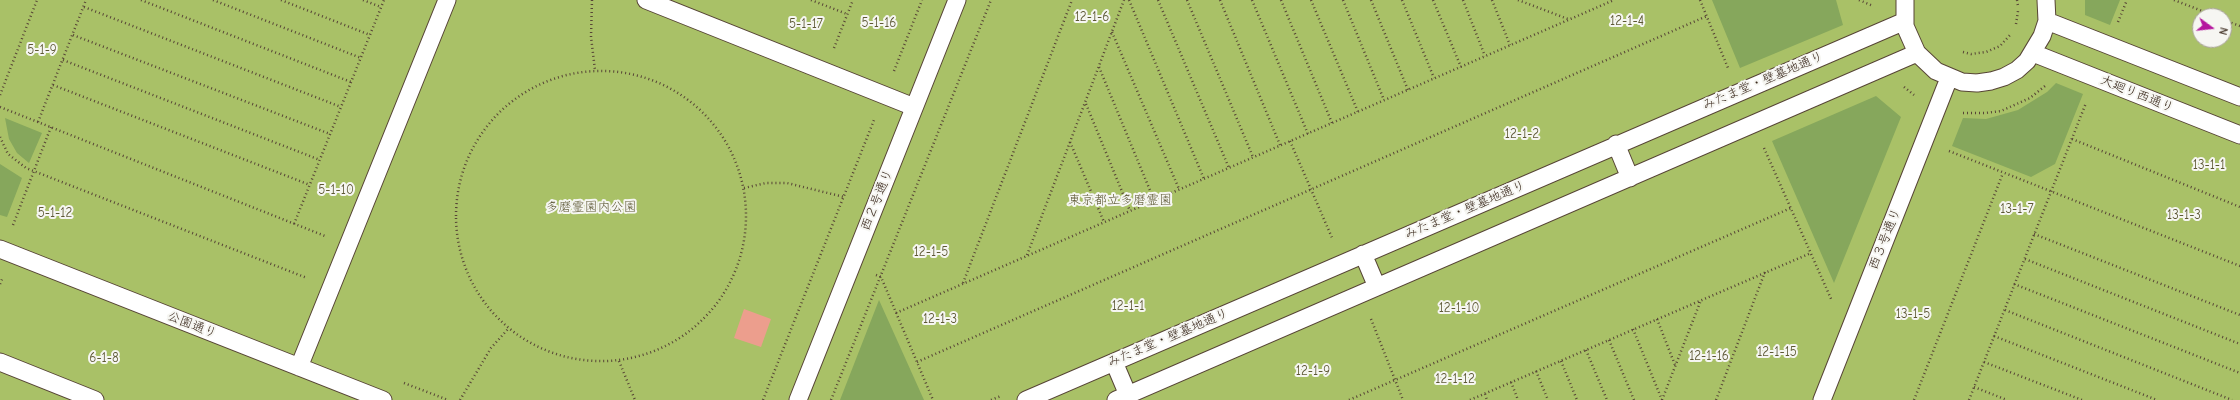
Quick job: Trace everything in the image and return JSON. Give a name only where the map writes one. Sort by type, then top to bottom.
[{"type":"lane","points":[[299,367],[447,0]]},
{"type":"lane","points":[[646,0],[914,107]]},
{"type":"lane","name":"西２号通り","points":[[798,400],[957,0]]},
{"type":"lane","points":[[1903,1],[1909,39],[1917,53],[1936,71],[1949,78],[1962,82],[1991,81],[2017,70],[2033,53],[2042,36],[2046,21],[2046,0]]},
{"type":"lane","name":"みたま堂・壁墓地通り","points":[[1026,400],[1616,144],[1905,21]]},
{"type":"lane","points":[[2046,21],[2240,97]]},
{"type":"lane","points":[[1114,362],[1122,398],[1917,53]]},
{"type":"lane","name":"大廻り西通り","points":[[2033,53],[2240,135]]},
{"type":"lane","name":"西３号通り","points":[[1822,400],[1949,78]]},
{"type":"lane","points":[[1616,144],[1630,178]]},
{"type":"lane","name":"公園通り","points":[[0,249],[383,400]]},
{"type":"lane","points":[[1363,254],[1377,288]]},
{"type":"lane","points":[[0,362],[95,400]]},
{"type":"path","points":[[0,95],[37,0]]},
{"type":"path","points":[[38,122],[86,0]]},
{"type":"path","points":[[141,0],[351,82]]},
{"type":"path","points":[[213,0],[361,58]]},
{"type":"path","points":[[281,0],[370,35]]},
{"type":"path","points":[[363,0],[381,7]]},
{"type":"path","points":[[294,224],[384,0]]},
{"type":"path","points":[[592,0],[590,37],[595,70]]},
{"type":"path","points":[[811,0],[847,14]]},
{"type":"path","points":[[824,71],[853,0]]},
{"type":"path","points":[[762,400],[922,0]]},
{"type":"path","points":[[831,400],[991,0]]},
{"type":"path","points":[[963,284],[1072,0]]},
{"type":"path","points":[[1027,256],[1124,0]]},
{"type":"path","points":[[1129,0],[1204,179]]},
{"type":"path","points":[[1158,0],[1229,168]]},
{"type":"path","points":[[1187,0],[1254,157]]},
{"type":"path","points":[[1220,0],[1280,145]]},
{"type":"path","points":[[1252,0],[1308,134]]},
{"type":"path","points":[[1281,0],[1332,123]]},
{"type":"path","points":[[1311,0],[1358,112]]},
{"type":"path","points":[[1343,0],[1384,100]]},
{"type":"path","points":[[1371,0],[1408,90]]},
{"type":"path","points":[[1402,0],[1434,78]]},
{"type":"path","points":[[1432,0],[1461,67]]},
{"type":"path","points":[[1463,0],[1485,56]]},
{"type":"path","points":[[1492,0],[1510,45]]},
{"type":"path","points":[[1518,0],[1568,20]]},
{"type":"path","points":[[896,313],[1614,0]]},
{"type":"path","points":[[1700,0],[1729,69]]},
{"type":"path","points":[[1859,0],[1872,6]]},
{"type":"path","points":[[1957,50],[1971,54],[1986,52],[2000,46],[2010,36],[2017,22],[2019,9],[2017,0]]},
{"type":"path","points":[[2174,0],[2194,8]]},
{"type":"path","points":[[84,7],[341,107]]},
{"type":"path","points":[[917,362],[1707,16]]},
{"type":"path","points":[[1112,32],[1179,190]]},
{"type":"path","points":[[73,35],[330,134]]},
{"type":"path","points":[[63,60],[320,160]]},
{"type":"path","points":[[1099,67],[1154,200]]},
{"type":"path","points":[[595,70],[636,74],[674,89],[706,115],[730,148],[744,188],[745,235],[731,281],[703,320],[664,347],[619,361],[579,360],[572,358],[541,349],[508,329],[479,296],[461,256],[456,213],[463,170],[483,130],[514,99],[552,78],[595,70]]},
{"type":"path","points":[[1902,84],[1918,97]]},
{"type":"path","points":[[53,85],[310,185]]},
{"type":"path","points":[[1969,400],[2088,99]]},
{"type":"path","points":[[1085,103],[1130,211]]},
{"type":"path","points":[[0,107],[348,246]]},
{"type":"path","points":[[12,228],[50,127]]},
{"type":"path","points":[[0,137],[8,154],[34,171],[331,288]]},
{"type":"path","points":[[2072,139],[2240,206]]},
{"type":"path","points":[[1290,141],[1335,246]]},
{"type":"path","points":[[1070,142],[1104,222]]},
{"type":"path","points":[[1761,142],[1835,307]]},
{"type":"path","points":[[1924,142],[2240,266]]},
{"type":"path","points":[[1914,400],[2003,173]]},
{"type":"path","points":[[744,188],[766,183],[787,183],[844,197]]},
{"type":"path","points":[[1349,400],[1791,208]]},
{"type":"path","points":[[2034,234],[2240,315]]},
{"type":"path","points":[[1470,400],[1811,253]]},
{"type":"path","points":[[2025,259],[2240,344]]},
{"type":"path","points":[[851,265],[881,277],[933,400]]},
{"type":"path","points":[[1716,400],[1766,272]]},
{"type":"path","points":[[0,284],[3,277]]},
{"type":"path","points":[[2014,284],[2240,373]]},
{"type":"path","points":[[1634,330],[1662,400],[1701,300]]},
{"type":"path","points":[[2004,310],[2232,400]]},
{"type":"path","points":[[1368,312],[1403,400]]},
{"type":"path","points":[[1657,319],[1676,365]]},
{"type":"path","points":[[460,400],[490,348],[508,329]]},
{"type":"path","points":[[1994,336],[2158,400]]},
{"type":"path","points":[[1609,340],[1634,400]]},
{"type":"path","points":[[1586,350],[1607,400]]},
{"type":"path","points":[[619,361],[635,400]]},
{"type":"path","points":[[1561,361],[1577,400]]},
{"type":"path","points":[[1984,362],[2082,400]]},
{"type":"path","points":[[1536,371],[1548,400]]},
{"type":"path","points":[[1511,382],[1518,400]]},
{"type":"path","points":[[1974,387],[2007,400]]},
{"type":"path","points":[[1485,394],[1487,400]]},
{"type":"green space","name":"東京都立多磨霊園","points":[[0,0],[2240,0],[2240,400],[0,400]]},
{"type":"green space","points":[[1712,0],[1836,0],[1843,25],[1740,68]]},
{"type":"green space","points":[[2085,0],[2120,0],[2110,25],[2085,15]]},
{"type":"green space","points":[[2056,83],[2083,94],[2055,164],[2031,177],[1952,146],[1963,118],[1986,119],[2018,110],[2047,92]]},
{"type":"green space","points":[[1876,96],[1901,117],[1834,283],[1772,141]]},
{"type":"green space","points":[[5,118],[42,133],[29,163],[17,153],[9,139]]},
{"type":"green space","points":[[0,164],[22,178],[7,217],[0,215]]},
{"type":"green space","points":[[879,300],[924,400],[840,400]]},
{"type":"building","points":[[744,309],[771,319],[761,347],[734,338]]},
{"type":"park label","name":"12-1-6","points":[[1092,17]]},
{"type":"park label","name":"12-1-4","points":[[1627,21]]},
{"type":"park label","name":"5-1-16","points":[[879,23]]},
{"type":"park label","name":"5-1-17","points":[[806,24]]},
{"type":"park label","name":"5-1-9","points":[[42,50]]},
{"type":"park label","name":"12-1-2","points":[[1522,134]]},
{"type":"park label","name":"13-1-1","points":[[2209,165]]},
{"type":"park label","name":"5-1-10","points":[[336,190]]},
{"type":"park label","name":"多磨霊園内公園","points":[[591,207]]},
{"type":"park label","name":"13-1-7","points":[[2017,209]]},
{"type":"park label","name":"5-1-12","points":[[55,213]]},
{"type":"park label","name":"13-1-3","points":[[2184,215]]},
{"type":"park label","name":"12-1-5","points":[[931,252]]},
{"type":"park label","name":"12-1-1","points":[[1128,306]]},
{"type":"park label","name":"12-1-10","points":[[1459,308]]},
{"type":"park label","name":"13-1-5","points":[[1913,314]]},
{"type":"park label","name":"12-1-3","points":[[940,319]]},
{"type":"park label","name":"12-1-15","points":[[1777,352]]},
{"type":"park label","name":"12-1-16","points":[[1709,356]]},
{"type":"park label","name":"6-1-8","points":[[104,358]]},
{"type":"park label","name":"12-1-9","points":[[1313,371]]},
{"type":"park label","name":"12-1-12","points":[[1455,379]]}]
